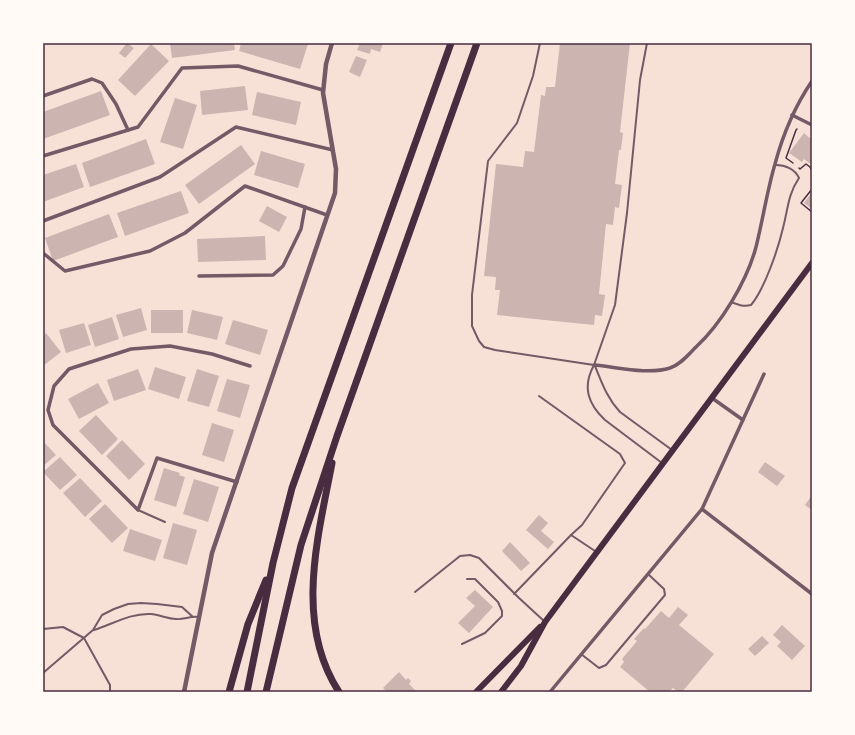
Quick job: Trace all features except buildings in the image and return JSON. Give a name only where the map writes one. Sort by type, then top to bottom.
[{"type":"highway","points":[[247,692],[272,563],[292,488],[451,43]]},
{"type":"highway","points":[[266,692],[301,545],[337,436],[477,43]]},
{"type":"highway","points":[[337,436],[319,531],[313,572],[313,601],[319,648],[333,683],[339,692]]},
{"type":"highway","points":[[229,692],[248,624],[272,563]]},
{"type":"main road","points":[[501,692],[521,666],[545,622],[811,265]]},
{"type":"main road","points":[[476,692],[480,686],[545,622]]},
{"type":"street","points":[[184,692],[212,553],[335,193],[336,169],[323,90],[326,64],[332,43]]},
{"type":"street","points":[[43,156],[138,127],[182,68],[238,66],[323,90]]},
{"type":"street","points":[[43,96],[92,79],[102,83],[116,104],[128,130]]},
{"type":"street","points":[[594,365],[653,371],[671,368],[679,364],[702,342],[719,321],[742,282],[756,249],[774,165],[787,126],[812,81]]},
{"type":"street","points":[[792,115],[812,125]]},
{"type":"street","points":[[43,221],[160,177],[236,127],[333,150]]},
{"type":"street","points":[[43,253],[65,271],[150,250],[185,233],[245,186],[327,215]]},
{"type":"street","points":[[199,276],[273,275],[283,266],[301,229],[305,207]]},
{"type":"street","points":[[237,482],[157,458],[138,510],[53,425],[48,410],[54,386],[70,369],[130,349],[170,346],[212,354],[250,366]]},
{"type":"street","points":[[550,692],[702,509],[764,374]]},
{"type":"street","points":[[712,398],[743,420]]},
{"type":"street","points":[[702,509],[812,594]]},
{"type":"lane","points":[[540,43],[533,76],[518,123],[488,161],[472,295],[472,326],[479,341],[484,347],[594,365]]},
{"type":"lane","points":[[647,43],[640,80],[627,213],[615,305],[594,365],[589,373],[587,385],[589,399],[598,414],[663,464]]},
{"type":"lane","points":[[731,302],[746,306],[752,305],[775,255],[790,196],[799,178],[797,174],[784,165],[774,165]]},
{"type":"lane","points":[[594,365],[606,393],[620,412],[673,451]]},
{"type":"lane","points":[[514,594],[582,525],[625,463],[620,454],[539,396]]},
{"type":"lane","points":[[138,510],[165,522]]},
{"type":"lane","points":[[571,535],[596,552]]},
{"type":"lane","points":[[415,592],[460,556],[470,555],[479,558],[514,594],[545,622]]},
{"type":"lane","points":[[581,654],[599,668],[606,665],[666,595],[664,589],[648,574]]},
{"type":"lane","points":[[462,644],[485,633],[502,616],[502,611],[498,602],[474,579],[467,579]]},
{"type":"lane","points":[[43,673],[93,630],[102,615],[114,609],[128,604],[141,602],[182,607],[193,616]]},
{"type":"lane","points":[[93,630],[134,615],[151,614],[177,619],[193,616],[198,617]]},
{"type":"lane","points":[[43,629],[63,627],[84,638],[110,685],[110,692]]},
{"type":"path","points":[[797,129],[786,158],[800,169],[806,164],[812,171]]},
{"type":"path","points":[[812,189],[801,203],[812,212]]}]
